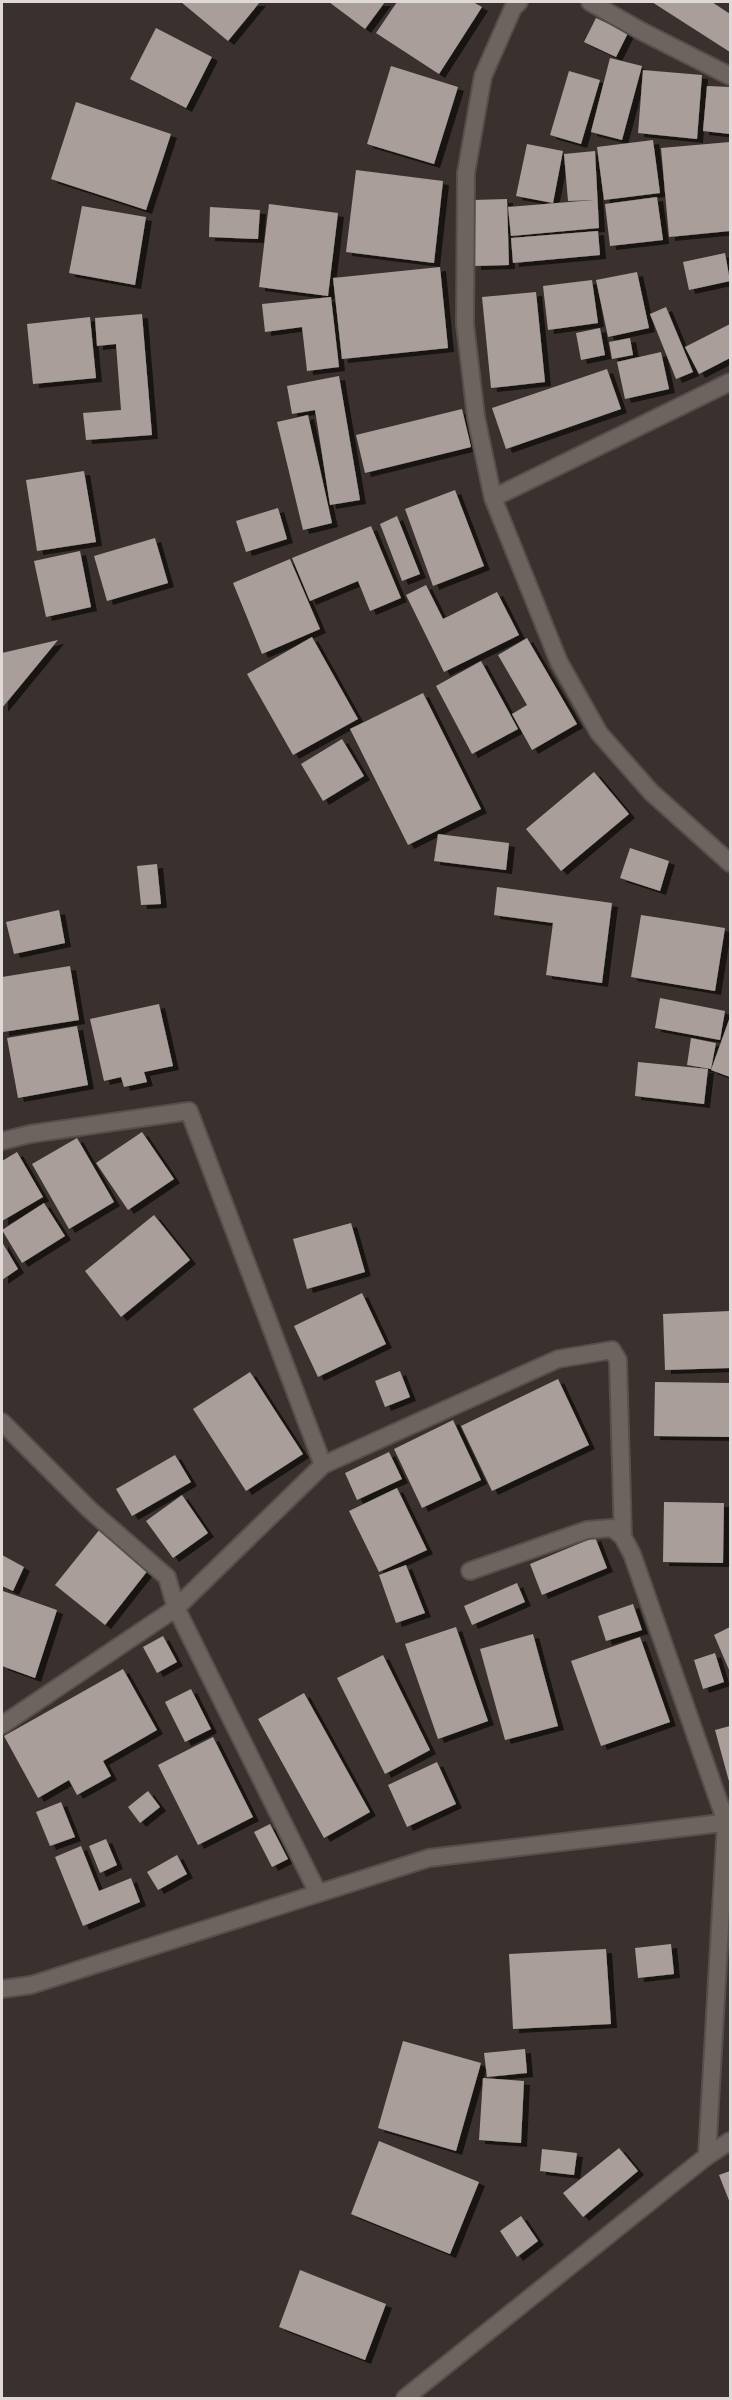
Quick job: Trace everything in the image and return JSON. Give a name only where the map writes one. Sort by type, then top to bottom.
[{"type":"street","points":[[519,2],[513,8],[483,76],[466,173],[465,324],[476,417],[493,498],[559,663],[600,733],[651,792],[730,862]]},
{"type":"street","points":[[590,2],[730,76]]},
{"type":"street","points":[[493,498],[730,382]]},
{"type":"street","points":[[2,1141],[30,1134],[189,1111],[323,1465]]},
{"type":"street","points":[[2,1725],[176,1608],[323,1465],[558,1359],[612,1350],[618,1360],[622,1537]]},
{"type":"street","points":[[2,1422],[90,1510],[167,1577],[176,1608],[318,1893]]},
{"type":"street","points":[[470,1571],[587,1530],[612,1528],[622,1537],[632,1554],[728,1822],[707,2156]]},
{"type":"street","points":[[2,1989],[31,1985],[429,1858],[728,1822]]},
{"type":"street","points":[[405,2398],[707,2156],[730,2141]]},
{"type":"building","points":[[181,2],[260,2],[228,41]]},
{"type":"building","points":[[329,2],[385,2],[365,29]]},
{"type":"building","points":[[397,2],[473,2],[482,7],[439,74],[376,33]]},
{"type":"building","points":[[652,2],[712,2],[730,14],[730,52]]},
{"type":"building","points":[[596,18],[628,33],[616,57],[584,42]]},
{"type":"building","points":[[156,28],[212,57],[186,108],[130,79]]},
{"type":"building","points":[[610,58],[642,66],[622,140],[591,132]]},
{"type":"building","points":[[391,66],[458,87],[434,164],[367,144]]},
{"type":"building","points":[[643,70],[702,75],[697,139],[638,133]]},
{"type":"building","points":[[569,71],[600,80],[581,144],[550,135]]},
{"type":"building","points":[[707,86],[730,87],[730,134],[703,131]]},
{"type":"building","points":[[76,102],[171,134],[146,210],[51,179]]},
{"type":"building","points":[[653,140],[660,193],[604,200],[597,147]]},
{"type":"building","points":[[730,142],[730,231],[669,237],[661,148]]},
{"type":"building","points":[[527,144],[563,151],[553,203],[516,196]]},
{"type":"building","points":[[595,151],[599,228],[511,236],[508,207],[594,200],[568,201],[564,154]]},
{"type":"building","points":[[356,170],[443,181],[434,263],[346,252]]},
{"type":"building","points":[[657,197],[663,240],[610,246],[605,204]]},
{"type":"building","points":[[507,199],[509,265],[475,266],[473,200]]},
{"type":"building","points":[[269,204],[338,213],[328,296],[259,287]]},
{"type":"building","points":[[82,206],[146,217],[135,285],[69,273]]},
{"type":"building","points":[[210,207],[260,210],[258,239],[209,237]]},
{"type":"building","points":[[598,231],[600,255],[513,263],[511,238]]},
{"type":"building","points":[[725,253],[730,281],[689,290],[683,262]]},
{"type":"building","points":[[440,267],[448,348],[342,359],[333,278]]},
{"type":"building","points":[[637,272],[649,328],[608,337],[596,280]]},
{"type":"building","points":[[592,280],[598,323],[548,330],[543,286]]},
{"type":"building","points":[[536,292],[545,382],[491,388],[482,297]]},
{"type":"building","points":[[331,297],[339,367],[307,371],[302,327],[265,332],[262,304]]},
{"type":"building","points":[[666,307],[693,372],[676,379],[650,314]]},
{"type":"building","points":[[142,314],[152,435],[86,440],[83,413],[121,410],[116,344],[97,346],[95,318]]},
{"type":"building","points":[[90,317],[96,378],[33,384],[27,324]]},
{"type":"building","points":[[730,324],[730,358],[699,374],[685,347]]},
{"type":"building","points":[[600,328],[605,355],[581,360],[576,333]]},
{"type":"building","points":[[630,338],[633,355],[612,359],[609,342]]},
{"type":"building","points":[[661,352],[669,389],[625,399],[617,362]]},
{"type":"building","points":[[607,369],[621,409],[506,449],[492,408]]},
{"type":"building","points":[[339,376],[360,500],[330,505],[315,410],[292,414],[287,386]]},
{"type":"building","points":[[462,409],[471,447],[365,473],[356,435]]},
{"type":"building","points":[[308,415],[332,523],[303,530],[277,422]]},
{"type":"building","points":[[84,471],[96,542],[37,551],[26,480]]},
{"type":"building","points":[[455,490],[484,566],[433,586],[405,509]]},
{"type":"building","points":[[278,508],[287,539],[246,552],[236,521]]},
{"type":"building","points":[[397,516],[420,574],[402,581],[380,524]]},
{"type":"building","points":[[371,526],[401,598],[370,611],[358,581],[310,601],[292,558]]},
{"type":"building","points":[[155,538],[168,583],[107,601],[94,556]]},
{"type":"building","points":[[80,551],[91,607],[46,617],[34,561]]},
{"type":"building","points":[[290,559],[320,629],[262,654],[233,583]]},
{"type":"building","points":[[426,585],[443,619],[497,592],[519,635],[444,672],[406,595]]},
{"type":"building","points":[[312,637],[358,719],[293,755],[247,674]]},
{"type":"building","points":[[527,638],[577,724],[532,750],[512,714],[527,705],[498,655]]},
{"type":"building","points":[[58,640],[2,708],[2,653]]},
{"type":"building","points":[[481,661],[518,729],[472,754],[436,686]]},
{"type":"building","points":[[423,693],[481,809],[408,845],[350,729]]},
{"type":"building","points":[[342,739],[364,776],[323,801],[301,764]]},
{"type":"building","points":[[594,772],[629,814],[561,871],[526,829]]},
{"type":"building","points":[[438,834],[509,843],[506,870],[434,861]]},
{"type":"building","points":[[630,848],[669,861],[660,891],[620,878]]},
{"type":"building","points":[[157,864],[161,904],[141,905],[137,866]]},
{"type":"building","points":[[497,887],[612,903],[602,983],[546,975],[553,923],[494,915]]},
{"type":"building","points":[[59,910],[65,943],[14,954],[6,922]]},
{"type":"building","points":[[641,915],[725,928],[715,991],[631,977]]},
{"type":"building","points":[[70,966],[79,1020],[3,1032],[2,977]]},
{"type":"building","points":[[660,998],[725,1011],[720,1040],[655,1028]]},
{"type":"building","points":[[159,1004],[173,1066],[144,1072],[147,1082],[124,1087],[121,1077],[104,1081],[90,1019]]},
{"type":"building","points":[[730,1017],[730,1077],[711,1070]]},
{"type":"building","points":[[77,1026],[88,1085],[18,1098],[7,1038]]},
{"type":"building","points":[[691,1038],[716,1043],[711,1069],[687,1065]]},
{"type":"building","points":[[638,1062],[708,1069],[704,1104],[635,1096]]},
{"type":"building","points":[[142,1132],[174,1179],[128,1210],[96,1163]]},
{"type":"building","points":[[77,1138],[114,1202],[69,1229],[32,1164]]},
{"type":"building","points":[[17,1152],[43,1197],[2,1221],[2,1161]]},
{"type":"building","points":[[44,1203],[65,1236],[22,1263],[2,1230]]},
{"type":"building","points":[[154,1215],[190,1260],[121,1317],[85,1271]]},
{"type":"building","points":[[351,1223],[365,1272],[307,1289],[293,1239]]},
{"type":"building","points":[[2,1242],[18,1269],[2,1280]]},
{"type":"building","points":[[362,1293],[386,1344],[318,1377],[294,1326]]},
{"type":"building","points":[[730,1311],[730,1368],[665,1370],[663,1314]]},
{"type":"building","points":[[400,1371],[410,1397],[385,1407],[375,1381]]},
{"type":"building","points":[[250,1372],[303,1454],[246,1491],[193,1409]]},
{"type":"building","points":[[558,1379],[589,1445],[492,1491],[461,1426]]},
{"type":"building","points":[[655,1382],[730,1383],[730,1437],[654,1436]]},
{"type":"building","points":[[453,1420],[481,1480],[422,1508],[394,1449]]},
{"type":"building","points":[[389,1452],[402,1479],[357,1500],[345,1473]]},
{"type":"building","points":[[175,1455],[191,1482],[132,1516],[116,1489]]},
{"type":"building","points":[[397,1488],[427,1550],[379,1572],[349,1511]]},
{"type":"building","points":[[182,1495],[208,1533],[173,1558],[146,1521]]},
{"type":"building","points":[[664,1502],[724,1503],[723,1563],[663,1562]]},
{"type":"building","points":[[100,1529],[149,1569],[105,1625],[55,1585]]},
{"type":"building","points":[[595,1537],[607,1568],[542,1595],[530,1564]]},
{"type":"building","points":[[2,1555],[24,1567],[13,1591],[2,1586]]},
{"type":"building","points":[[406,1565],[425,1613],[396,1623],[379,1575]]},
{"type":"building","points":[[517,1583],[525,1602],[472,1625],[464,1606]]},
{"type":"building","points":[[3,1591],[57,1610],[35,1678],[2,1666]]},
{"type":"building","points":[[633,1604],[642,1630],[606,1641],[598,1616]]},
{"type":"building","points":[[456,1627],[488,1721],[438,1739],[405,1644]]},
{"type":"building","points":[[730,1627],[730,1672],[714,1635]]},
{"type":"building","points":[[533,1634],[558,1726],[505,1740],[480,1649]]},
{"type":"building","points":[[163,1636],[177,1662],[157,1673],[143,1647]]},
{"type":"building","points":[[640,1637],[670,1722],[601,1746],[571,1661]]},
{"type":"building","points":[[715,1653],[724,1682],[703,1689],[694,1660]]},
{"type":"building","points":[[383,1655],[430,1750],[385,1774],[337,1678]]},
{"type":"building","points":[[123,1669],[157,1730],[103,1761],[111,1776],[77,1795],[69,1780],[38,1798],[4,1736]]},
{"type":"building","points":[[191,1689],[211,1729],[185,1742],[165,1702]]},
{"type":"building","points":[[304,1693],[370,1812],[324,1838],[258,1719]]},
{"type":"building","points":[[730,1726],[730,1785],[715,1730]]},
{"type":"building","points":[[213,1737],[253,1817],[198,1845],[158,1765]]},
{"type":"building","points":[[437,1762],[456,1804],[407,1827],[388,1785]]},
{"type":"building","points":[[148,1791],[160,1807],[140,1823],[128,1807]]},
{"type":"building","points":[[61,1802],[75,1837],[50,1846],[36,1812]]},
{"type":"building","points":[[270,1824],[288,1859],[272,1867],[254,1832]]},
{"type":"building","points":[[106,1839],[117,1865],[100,1873],[89,1846]]},
{"type":"building","points":[[81,1846],[99,1891],[131,1878],[140,1902],[83,1926],[55,1857]]},
{"type":"building","points":[[177,1855],[187,1874],[158,1890],[147,1872]]},
{"type":"building","points":[[671,1944],[674,1974],[638,1978],[635,1948]]},
{"type":"building","points":[[606,1949],[611,2024],[513,2029],[509,1954]]},
{"type":"building","points":[[403,2041],[481,2063],[456,2151],[378,2128]]},
{"type":"building","points":[[525,2049],[527,2073],[487,2077],[484,2053]]},
{"type":"building","points":[[483,2078],[524,2081],[521,2143],[479,2140]]},
{"type":"building","points":[[379,2141],[479,2182],[450,2254],[351,2214]]},
{"type":"building","points":[[619,2148],[638,2171],[583,2217],[563,2193]]},
{"type":"building","points":[[542,2149],[577,2153],[574,2175],[540,2171]]},
{"type":"building","points":[[730,2171],[730,2203],[719,2175]]},
{"type":"building","points":[[521,2216],[538,2241],[517,2257],[500,2231]]},
{"type":"building","points":[[300,2270],[386,2304],[365,2360],[279,2327]]}]
